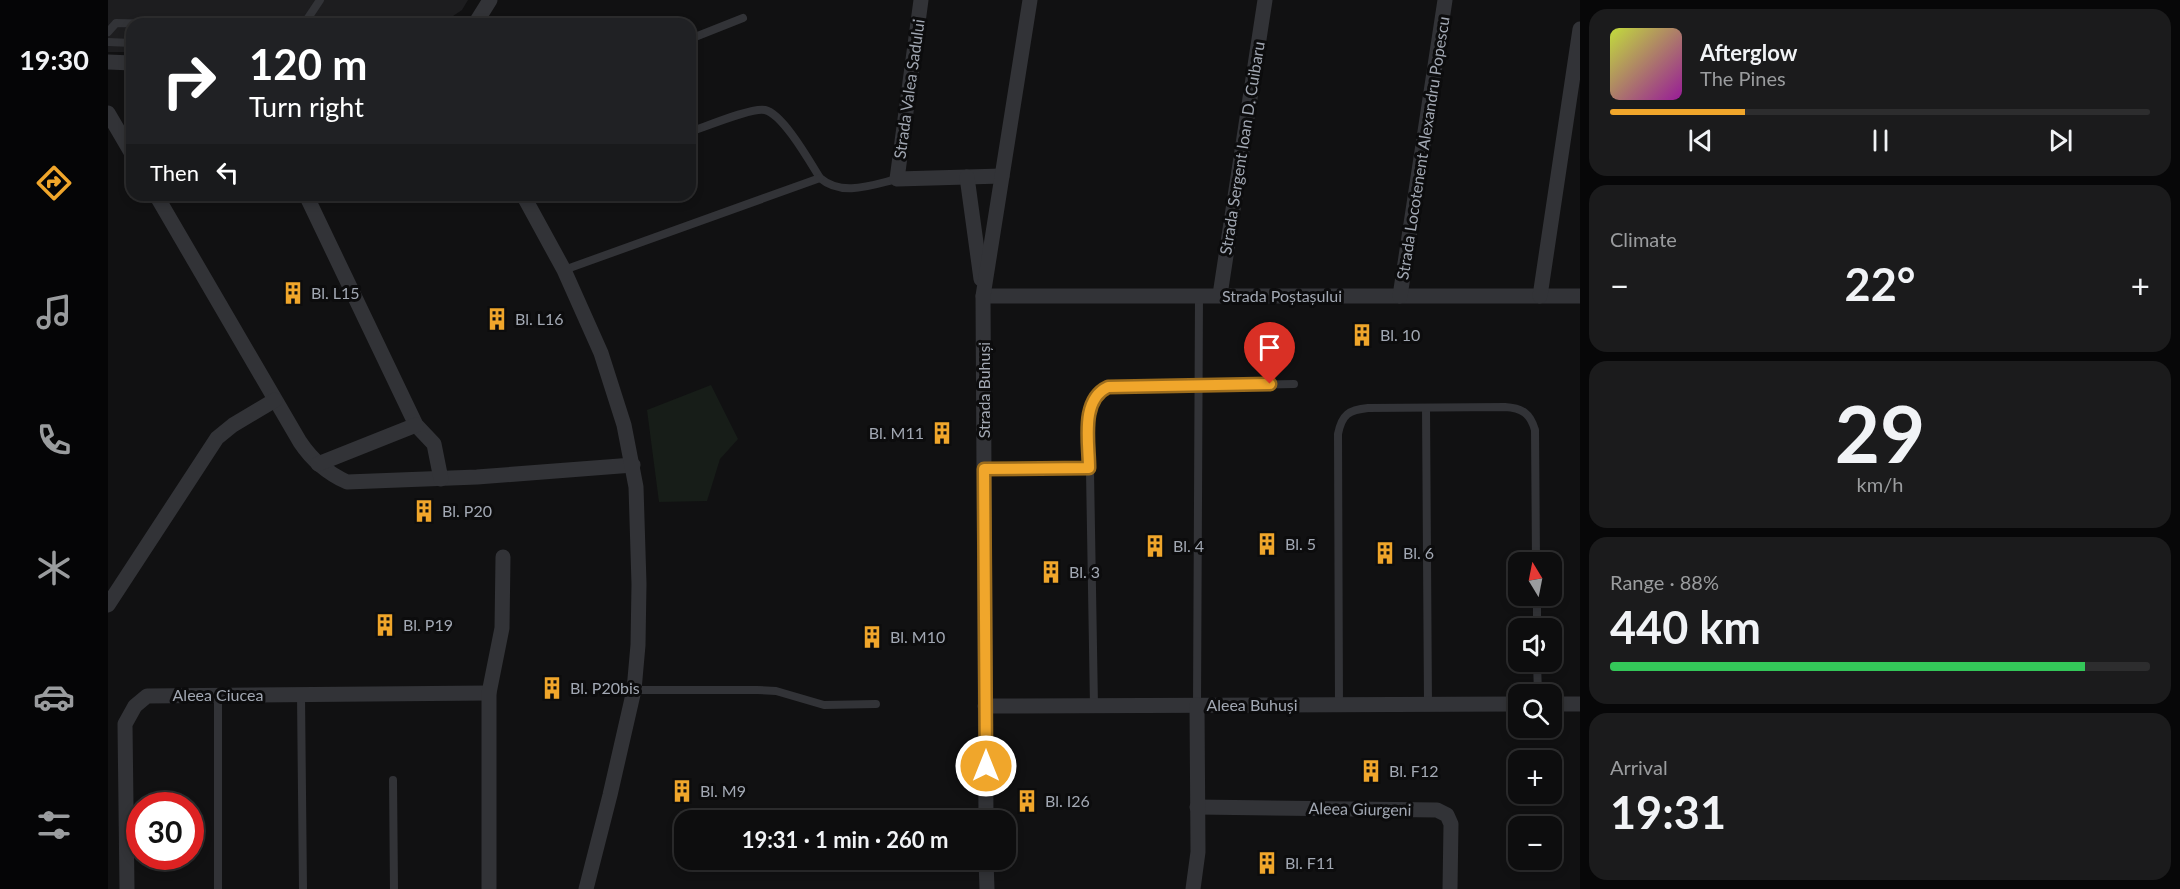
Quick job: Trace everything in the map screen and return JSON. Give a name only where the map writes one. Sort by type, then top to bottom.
[{"type":"street","points":[[479,18],[490,0]]},
{"type":"street","name":"Strada Valea Sadului","points":[[897,178],[921,0]]},
{"type":"street","name":"Strada Buhuși","points":[[986,810],[983,296],[1030,0]]},
{"type":"street","name":"Strada Sergent Ioan D. Cuibaru","points":[[1220,295],[1265,0]]},
{"type":"street","name":"Strada Locotenent Alexandru Popescu","points":[[1400,296],[1445,0]]},
{"type":"street","points":[[1540,296],[1580,29]]},
{"type":"street","points":[[108,63],[126,63]]},
{"type":"street","points":[[108,113],[126,144]]},
{"type":"street","points":[[897,178],[1002,176]]},
{"type":"street","points":[[967,177],[983,296]]},
{"type":"street","points":[[159,201],[309,455],[333,476],[347,482],[441,479],[633,465]]},
{"type":"street","points":[[309,201],[416,425],[435,444],[441,479]]},
{"type":"street","points":[[526,201],[564,270],[613,386],[633,465],[637,509],[639,584],[634,690],[586,889]]},
{"type":"street","name":"Strada Poștașului","points":[[983,296],[1580,296]]},
{"type":"street","points":[[108,605],[217,438],[233,425],[275,400]]},
{"type":"street","points":[[318,464],[416,425]]},
{"type":"street","points":[[489,889],[489,693],[502,628],[503,557]]},
{"type":"street","name":"Aleea Ciucea","points":[[127,889],[125,724],[135,706],[147,696],[489,693]]},
{"type":"street","name":"Aleea Buhuși","points":[[985,706],[1508,704]]},
{"type":"street","points":[[1562,704],[1580,704]]},
{"type":"street","points":[[1193,889],[1198,852],[1197,705]]},
{"type":"street","name":"Aleea Giurgeni","points":[[1197,807],[1437,810],[1447,815],[1450,824],[1450,889]]},
{"type":"street","points":[[986,870],[987,889]]},
{"type":"lane","points":[[308,18],[320,0]]},
{"type":"lane","points":[[696,37],[743,18]]},
{"type":"lane","points":[[108,32],[116,23],[126,23]]},
{"type":"lane","points":[[108,42],[126,43]]},
{"type":"lane","points":[[696,130],[752,111],[765,109],[779,119],[820,178],[835,187],[863,187],[897,178]]},
{"type":"lane","points":[[564,270],[820,178]]},
{"type":"lane","points":[[1197,705],[1199,296]]},
{"type":"lane","points":[[1094,706],[1089,468],[1089,412],[1092,400],[1100,390],[1108,387],[1294,384]]},
{"type":"lane","points":[[1339,705],[1338,434],[1340,423],[1347,414],[1356,410],[1505,407],[1518,408],[1528,414],[1535,430],[1536,552]]},
{"type":"lane","points":[[1426,408],[1428,704]]},
{"type":"lane","points":[[984,469],[1089,468]]},
{"type":"lane","points":[[634,690],[776,691],[824,705],[876,704]]},
{"type":"lane","points":[[218,695],[218,889]]},
{"type":"lane","points":[[301,695],[303,889]]},
{"type":"lane","points":[[393,780],[394,889]]},
{"type":"shaded area","points":[[108,0],[468,0],[462,10],[450,18],[126,18],[126,52],[108,52]]},
{"type":"shaded area","points":[[711,385],[738,439],[720,459],[707,501],[659,502],[647,410]]},
{"type":"place","name":"Bl. L15","points":[[293,293]]},
{"type":"place","name":"Bl. L16","points":[[497,319]]},
{"type":"place","name":"Bl. 10","points":[[1362,335]]},
{"type":"place","name":"Bl. M11","points":[[942,433]]},
{"type":"place","name":"Bl. P20","points":[[424,511]]},
{"type":"place","name":"Bl. 5","points":[[1267,544]]},
{"type":"place","name":"Bl. 4","points":[[1155,546]]},
{"type":"place","name":"Bl. 6","points":[[1385,553]]},
{"type":"place","name":"Bl. 3","points":[[1051,572]]},
{"type":"place","name":"Bl. P19","points":[[385,625]]},
{"type":"place","name":"Bl. M10","points":[[872,637]]},
{"type":"place","name":"Bl. P20bis","points":[[552,688]]},
{"type":"place","name":"Bl. F12","points":[[1371,771]]},
{"type":"place","name":"Bl. M9","points":[[682,791]]},
{"type":"place","name":"Bl. I26","points":[[1027,801]]},
{"type":"place","name":"Bl. F11","points":[[1267,863]]},
{"type":"route","points":[[986,766],[984,469],[1089,468],[1089,412],[1092,400],[1100,390],[1108,387],[1270,384]]}]
